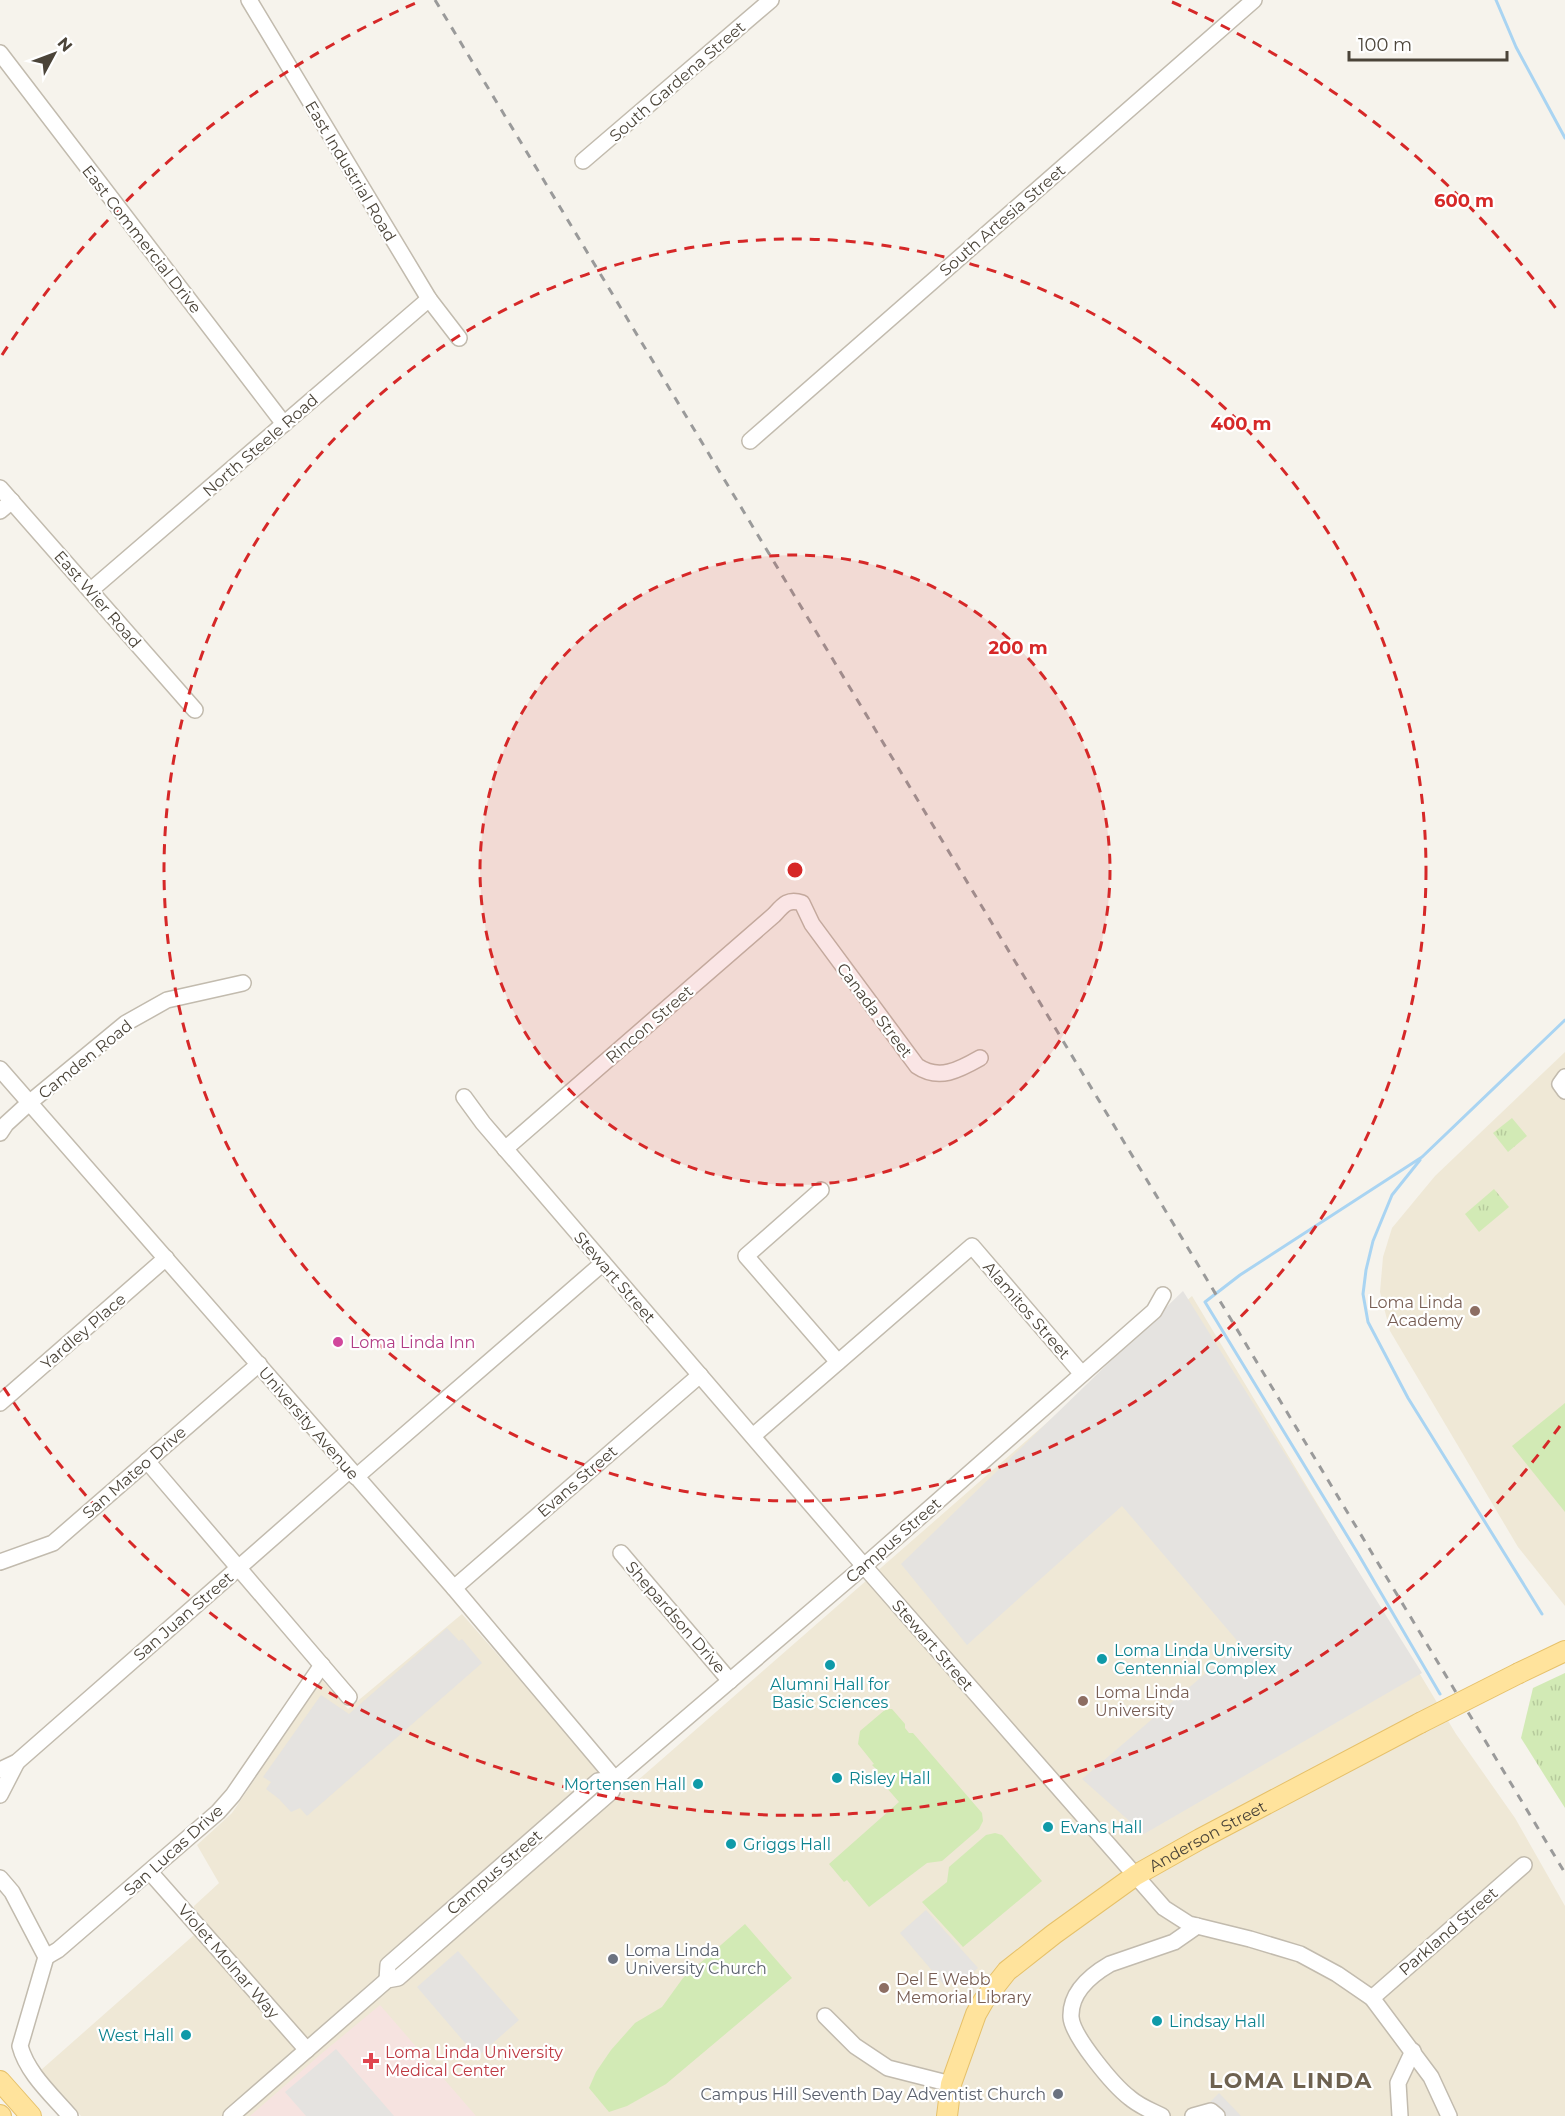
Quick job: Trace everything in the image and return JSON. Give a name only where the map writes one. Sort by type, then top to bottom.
[{"type":"main road","name":"Anderson Street","points":[[947,2116],[951,2084],[976,2014],[984,2000],[1007,1971],[1054,1934],[1136,1875],[1200,1839],[1420,1723],[1565,1651]]},
{"type":"main road","points":[[0,2081],[31,2116]]},
{"type":"street","name":"East Industrial Road","points":[[249,0],[429,299],[459,338]]},
{"type":"street","name":"South Gardena Street","points":[[583,161],[771,0]]},
{"type":"street","name":"South Artesia Street","points":[[750,441],[1254,0]]},
{"type":"street","name":"East Commercial Drive","points":[[0,53],[284,424]]},
{"type":"street","name":"North Steele Road","points":[[92,590],[429,299]]},
{"type":"street","name":"East Wier Road","points":[[0,488],[6,506],[92,590],[195,710]]},
{"type":"street","name":"Canada Street","points":[[794,900],[802,903],[812,924],[917,1066],[926,1072],[945,1074],[980,1058]]},
{"type":"street","name":"Rincon Street","points":[[505,1149],[774,915],[785,902],[794,900]]},
{"type":"street","name":"Camden Road","points":[[0,1133],[29,1103],[126,1023],[167,1000],[243,982]]},
{"type":"street","name":"University Avenue","points":[[0,1069],[454,1588],[615,1779]]},
{"type":"street","points":[[1565,1077],[1560,1084],[1565,1091]]},
{"type":"street","name":"Stewart Street","points":[[464,1097],[483,1124],[864,1566],[1164,1908],[1189,1924],[1300,1954],[1337,1974],[1372,1998],[1431,2077],[1449,2116]]},
{"type":"street","points":[[753,1436],[838,1362],[746,1256],[820,1190]]},
{"type":"street","name":"Alamitos Street","points":[[838,1362],[972,1246],[1082,1374]]},
{"type":"street","name":"Yardley Place","points":[[0,1403],[166,1258]]},
{"type":"street","name":"San Juan Street","points":[[0,1770],[17,1762],[239,1567],[603,1263]]},
{"type":"street","name":"Campus Street","points":[[232,2115],[387,1980],[388,1965],[522,1846],[598,1781],[615,1779],[864,1566],[1155,1311],[1163,1295]]},
{"type":"street","name":"San Mateo Drive","points":[[0,1562],[53,1543],[259,1364]]},
{"type":"street","name":"Evans Street","points":[[454,1588],[700,1375]]},
{"type":"street","points":[[147,1461],[349,1697]]},
{"type":"street","name":"Shepardson Drive","points":[[621,1553],[730,1681]]},
{"type":"street","name":"San Lucas Drive","points":[[46,1957],[58,1950],[218,1812],[233,1795],[322,1665]]},
{"type":"street","name":"San Juan Street","points":[[0,1795],[17,1762]]},
{"type":"street","name":"Parkland Street","points":[[1372,1998],[1524,1865]]},
{"type":"street","name":"Violet Molnar Way","points":[[150,1872],[307,2050]]},
{"type":"street","points":[[0,1878],[12,1892],[46,1957],[20,2046],[23,2058],[70,2116]]},
{"type":"street","points":[[1162,2116],[1131,2100],[1108,2076],[1081,2040],[1071,2018],[1072,2010],[1080,1987],[1100,1969],[1174,1942],[1197,1926]]},
{"type":"street","points":[[825,2016],[855,2046],[888,2068],[951,2084]]},
{"type":"street","points":[[1400,2116],[1398,2083],[1413,2051]]},
{"type":"street","points":[[1193,2116],[1211,2111],[1217,2116]]},
{"type":"shaded area","name":"Loma Linda Academy","points":[[1565,1052],[1565,1606],[1518,1547],[1390,1331],[1380,1292],[1383,1257],[1392,1228],[1435,1176]]},
{"type":"shaded area","points":[[1183,1291],[1422,1673],[1144,1834],[1082,1779],[1240,1644],[1122,1506],[967,1645],[901,1564]]},
{"type":"shaded area","name":"Loma Linda University","points":[[1192,1296],[1456,1734],[1515,1818],[1565,1906],[1565,2116],[81,2116],[41,2070],[194,1935],[194,1906],[219,1883],[197,1845],[232,1813],[322,1680],[348,1709],[462,1614],[621,1795]]},
{"type":"shaded area","points":[[447,1628],[459,1641],[462,1639],[482,1663],[307,1816],[300,1808],[291,1812],[266,1789],[271,1782],[263,1777],[321,1695],[349,1714]]},
{"type":"shaded area","points":[[926,1910],[978,1968],[970,1975],[953,1980],[946,1987],[900,1933]]},
{"type":"shaded area","points":[[458,1951],[519,2020],[477,2057],[417,1987]]},
{"type":"shaded area","name":"Loma Linda University Medical Center","points":[[380,2005],[476,2116],[250,2116],[321,2054]]},
{"type":"shaded area","points":[[336,2049],[394,2116],[306,2116],[285,2092]]},
{"type":"shaded area","points":[[1219,2093],[1241,2116],[1196,2116]]},
{"type":"green space","points":[[1512,1118],[1527,1136],[1508,1152],[1493,1133]]},
{"type":"green space","points":[[1494,1189],[1509,1207],[1479,1232],[1465,1214]]},
{"type":"green space","points":[[1565,1403],[1565,1512],[1512,1446]]},
{"type":"green space","points":[[1565,1673],[1565,1808],[1521,1738],[1533,1688]]},
{"type":"green space","points":[[886,1709],[892,1709],[905,1724],[909,1733],[913,1733],[982,1813],[983,1821],[979,1829],[942,1861],[927,1863],[869,1907],[847,1880],[844,1882],[829,1864],[899,1802],[873,1772],[876,1769],[872,1765],[874,1764],[858,1744],[860,1731]]},
{"type":"green space","points":[[995,1833],[1002,1835],[1042,1881],[963,1947],[922,1902],[947,1882],[949,1867],[986,1835]]},
{"type":"green space","points":[[745,1924],[792,1978],[666,2084],[627,2106],[609,2112],[589,2088],[596,2072],[611,2050],[635,2023],[662,2007],[683,1978]]},
{"type":"waterway","points":[[1496,0],[1516,47],[1565,138]]},
{"type":"waterway","points":[[1440,1694],[1357,1552],[1205,1302],[1240,1275],[1422,1157],[1565,1020]]},
{"type":"waterway","points":[[1420,1160],[1392,1195],[1373,1241],[1363,1294],[1368,1322],[1408,1398],[1542,1614]]},
{"type":"railway","points":[[435,0],[1565,1873]]},
{"type":"place","name":"Loma Linda Academy","points":[[1475,1311]]},
{"type":"place","name":"Loma Linda Inn","points":[[338,1342]]},
{"type":"place","name":"Loma Linda University Centennial Complex","points":[[1102,1659]]},
{"type":"place","name":"Alumni Hall for Basic Sciences","points":[[830,1665]]},
{"type":"place","name":"Loma Linda University","points":[[1083,1701]]},
{"type":"place","name":"Risley Hall","points":[[837,1778]]},
{"type":"place","name":"Mortensen Hall","points":[[698,1784]]},
{"type":"place","name":"Evans Hall","points":[[1048,1827]]},
{"type":"place","name":"Griggs Hall","points":[[731,1844]]},
{"type":"place","name":"Loma Linda University Church","points":[[613,1959]]},
{"type":"place","name":"Del E Webb Memorial Library","points":[[884,1988]]},
{"type":"place","name":"Lindsay Hall","points":[[1157,2021]]},
{"type":"place","name":"West Hall","points":[[186,2035]]},
{"type":"place","name":"Loma Linda University Medical Center","points":[[371,2061]]},
{"type":"place","name":"Campus Hill Seventh Day Adventist Church","points":[[1058,2094]]},
{"type":"district","name":"LOMA LINDA","points":[[1291,2080]]}]
